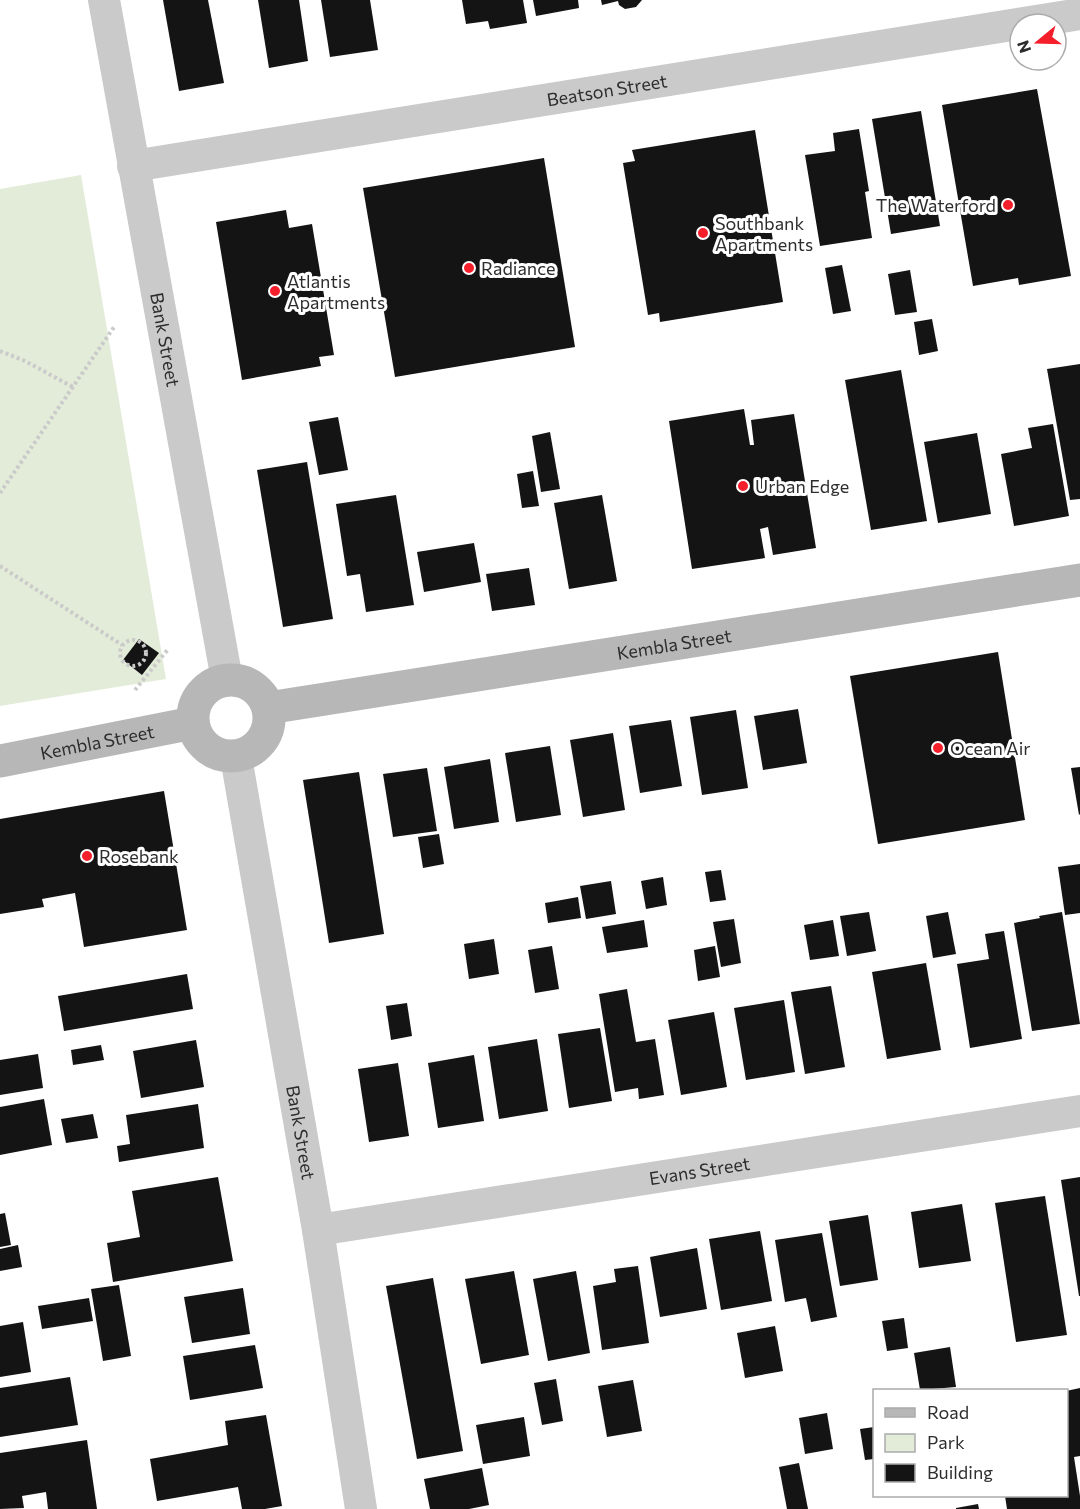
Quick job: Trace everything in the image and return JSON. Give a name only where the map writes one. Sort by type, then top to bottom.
[{"type":"street","name":"Bank Street","points":[[104,0],[227,680]]},
{"type":"street","name":"Beatson Street","points":[[133,166],[1080,14]]},
{"type":"street","name":"Kembla Street","points":[[268,708],[1080,580]]},
{"type":"street","points":[[227,680],[238,680],[257,690],[268,708],[270,719],[268,730],[256,748],[236,757],[213,752],[203,744],[193,723],[198,699],[205,690],[227,680]]},
{"type":"street","name":"Kembla Street","points":[[0,761],[193,723]]},
{"type":"street","name":"Bank Street","points":[[236,757],[318,1230],[361,1509]]},
{"type":"street","name":"Evans Street","points":[[318,1230],[1080,1111]]},
{"type":"path","points":[[0,493],[114,327]]},
{"type":"path","points":[[0,351],[25,361],[73,387]]},
{"type":"path","points":[[0,566],[122,645]]},
{"type":"path","points":[[128,640],[141,642],[146,647],[145,661],[140,666],[127,665],[120,656],[122,645],[128,640]]},
{"type":"path","points":[[135,690],[169,648]]},
{"type":"path","points":[[145,661],[153,668]]},
{"type":"green space","points":[[81,175],[166,679],[0,706],[0,189]]},
{"type":"building","points":[[163,0],[208,0],[224,83],[179,91]]},
{"type":"building","points":[[258,0],[299,0],[308,61],[269,68]]},
{"type":"building","points":[[321,0],[370,0],[378,50],[330,57]]},
{"type":"building","points":[[462,0],[523,0],[527,23],[490,29],[488,21],[466,24]]},
{"type":"building","points":[[533,0],[578,0],[579,8],[536,16]]},
{"type":"building","points":[[601,0],[642,0],[636,7],[625,9],[619,5],[618,1],[602,5]]},
{"type":"building","name":"The Waterford","points":[[1037,89],[1071,276],[1019,285],[1018,278],[973,286],[942,105]]},
{"type":"building","points":[[921,111],[940,226],[891,234],[872,119]]},
{"type":"building","points":[[859,129],[869,191],[865,192],[872,238],[820,246],[805,155],[835,151],[833,133]]},
{"type":"building","name":"Southbank Apartments","points":[[755,130],[783,302],[660,322],[659,313],[648,315],[623,163],[635,161],[632,150]]},
{"type":"building","name":"Radiance","points":[[544,158],[575,347],[395,377],[363,188]]},
{"type":"building","name":"Atlantis Apartments","points":[[286,210],[289,228],[312,224],[334,355],[319,357],[321,366],[242,380],[216,222]]},
{"type":"building","points":[[842,265],[851,311],[833,314],[825,268]]},
{"type":"building","points":[[910,270],[917,312],[895,315],[888,274]]},
{"type":"building","points":[[932,319],[938,351],[919,355],[914,322]]},
{"type":"building","points":[[1080,364],[1080,499],[1070,500],[1047,369]]},
{"type":"building","points":[[901,370],[927,521],[871,530],[845,380]]},
{"type":"building","name":"Urban Edge","points":[[744,409],[750,445],[754,445],[751,420],[794,414],[816,548],[773,555],[768,527],[760,529],[765,558],[692,569],[669,421]]},
{"type":"building","points":[[338,417],[348,470],[319,475],[309,422]]},
{"type":"building","points":[[1053,424],[1069,516],[1014,526],[1001,454],[1032,448],[1028,428]]},
{"type":"building","points":[[550,432],[560,489],[541,492],[532,436]]},
{"type":"building","points":[[977,433],[991,514],[938,523],[924,442]]},
{"type":"building","points":[[307,462],[333,619],[283,627],[257,470]]},
{"type":"building","points":[[533,471],[539,506],[522,508],[517,474]]},
{"type":"building","points":[[396,495],[414,605],[366,612],[360,574],[347,576],[336,504]]},
{"type":"building","points":[[602,495],[617,581],[569,589],[554,503]]},
{"type":"building","points":[[474,543],[481,582],[424,592],[417,552]]},
{"type":"building","points":[[529,568],[535,605],[492,611],[486,574]]},
{"type":"building","points":[[139,639],[159,653],[142,675],[123,660]]},
{"type":"building","name":"Ocean Air","points":[[998,652],[1025,820],[878,844],[850,676]]},
{"type":"building","points":[[798,709],[807,763],[763,770],[754,716]]},
{"type":"building","points":[[736,710],[748,788],[702,795],[690,717]]},
{"type":"building","points":[[671,720],[682,786],[640,793],[629,726]]},
{"type":"building","points":[[613,733],[625,810],[583,817],[570,740]]},
{"type":"building","points":[[550,746],[561,815],[516,822],[505,753]]},
{"type":"building","points":[[490,759],[499,822],[454,829],[444,767]]},
{"type":"building","points":[[1080,767],[1080,814],[1079,815],[1071,768]]},
{"type":"building","points":[[427,768],[437,831],[393,837],[383,774]]},
{"type":"building","points":[[359,772],[384,934],[329,943],[303,780]]},
{"type":"building","name":"Rosebank","points":[[164,791],[187,930],[84,947],[75,893],[42,899],[44,907],[0,914],[0,819]]},
{"type":"building","points":[[439,834],[444,864],[423,868],[418,837]]},
{"type":"building","points":[[1080,864],[1080,913],[1065,915],[1058,867]]},
{"type":"building","points":[[721,870],[726,900],[710,902],[705,872]]},
{"type":"building","points":[[663,877],[667,905],[646,909],[641,881]]},
{"type":"building","points":[[611,881],[616,914],[586,919],[580,886]]},
{"type":"building","points":[[578,897],[581,918],[548,923],[545,903]]},
{"type":"building","points":[[869,912],[876,951],[847,956],[840,916]]},
{"type":"building","points":[[948,912],[956,954],[933,958],[926,916]]},
{"type":"building","points":[[1062,912],[1080,1024],[1032,1031],[1014,923]]},
{"type":"building","points":[[734,919],[741,963],[721,967],[713,922]]},
{"type":"building","points":[[644,920],[648,947],[607,953],[602,927]]},
{"type":"building","points":[[833,920],[839,956],[810,960],[804,925]]},
{"type":"building","points":[[1004,931],[1022,1039],[970,1048],[957,964],[989,959],[985,934]]},
{"type":"building","points":[[494,939],[499,974],[469,979],[464,944]]},
{"type":"building","points":[[552,946],[559,989],[535,993],[528,950]]},
{"type":"building","points":[[715,946],[720,977],[698,981],[694,950]]},
{"type":"building","points":[[926,963],[941,1050],[887,1059],[872,972]]},
{"type":"building","points":[[187,974],[193,1009],[64,1031],[58,996]]},
{"type":"building","points":[[831,986],[845,1067],[805,1074],[791,992]]},
{"type":"building","points":[[627,989],[636,1042],[655,1039],[664,1095],[639,1099],[638,1088],[615,1092],[599,994]]},
{"type":"building","points":[[784,1000],[795,1072],[746,1080],[734,1008]]},
{"type":"building","points":[[407,1003],[412,1036],[391,1040],[386,1006]]},
{"type":"building","points":[[714,1012],[727,1087],[681,1095],[668,1020]]},
{"type":"building","points":[[600,1028],[612,1101],[569,1108],[558,1034]]},
{"type":"building","points":[[537,1039],[548,1111],[499,1119],[488,1047]]},
{"type":"building","points":[[196,1040],[204,1087],[141,1098],[133,1051]]},
{"type":"building","points":[[101,1045],[104,1060],[73,1065],[71,1050]]},
{"type":"building","points":[[38,1054],[43,1088],[0,1095],[0,1060]]},
{"type":"building","points":[[474,1055],[484,1121],[438,1128],[428,1063]]},
{"type":"building","points":[[398,1063],[409,1136],[369,1142],[358,1069]]},
{"type":"building","points":[[44,1099],[52,1145],[0,1155],[0,1107]]},
{"type":"building","points":[[198,1104],[204,1148],[119,1162],[117,1146],[130,1144],[126,1115]]},
{"type":"building","points":[[93,1114],[98,1138],[66,1143],[61,1119]]},
{"type":"building","points":[[218,1177],[233,1261],[113,1282],[107,1243],[140,1237],[132,1191]]},
{"type":"building","points":[[1080,1177],[1080,1296],[1079,1296],[1061,1180]]},
{"type":"building","points":[[1045,1196],[1067,1335],[1016,1342],[995,1203]]},
{"type":"building","points":[[962,1204],[971,1261],[919,1268],[911,1212]]},
{"type":"building","points":[[5,1213],[11,1245],[0,1247],[0,1214]]},
{"type":"building","points":[[868,1215],[878,1280],[840,1286],[829,1221]]},
{"type":"building","points":[[760,1231],[772,1301],[721,1310],[709,1239]]},
{"type":"building","points":[[822,1233],[837,1317],[811,1322],[806,1298],[785,1302],[775,1240]]},
{"type":"building","points":[[18,1245],[22,1267],[0,1271],[0,1249]]},
{"type":"building","points":[[697,1248],[707,1309],[660,1317],[650,1257]]},
{"type":"building","points":[[638,1266],[649,1343],[602,1350],[593,1286],[616,1282],[614,1269]]},
{"type":"building","points":[[514,1271],[529,1355],[481,1364],[465,1279]]},
{"type":"building","points":[[576,1271],[590,1353],[548,1361],[533,1279]]},
{"type":"building","points":[[433,1278],[463,1451],[417,1459],[386,1286]]},
{"type":"building","points":[[119,1285],[131,1356],[103,1361],[91,1289]]},
{"type":"building","points":[[243,1288],[250,1334],[192,1343],[184,1297]]},
{"type":"building","points":[[89,1298],[93,1321],[42,1329],[38,1306]]},
{"type":"building","points":[[904,1318],[908,1348],[887,1351],[882,1321]]},
{"type":"building","points":[[23,1322],[31,1372],[0,1377],[0,1326]]},
{"type":"building","points":[[775,1326],[783,1371],[745,1378],[737,1333]]},
{"type":"building","points":[[255,1345],[263,1388],[190,1400],[183,1356]]},
{"type":"building","points":[[950,1347],[956,1387],[920,1389],[914,1353]]},
{"type":"building","points":[[70,1377],[78,1425],[0,1437],[0,1388]]},
{"type":"building","points":[[556,1379],[563,1421],[542,1425],[534,1383]]},
{"type":"building","points":[[633,1380],[642,1431],[607,1437],[598,1386]]},
{"type":"building","points":[[1080,1388],[1080,1456],[1074,1457],[1080,1509],[1007,1509],[1005,1497],[1068,1497],[1068,1391]]},
{"type":"building","points":[[827,1413],[833,1449],[805,1454],[799,1418]]},
{"type":"building","points":[[266,1415],[282,1506],[242,1509],[238,1487],[157,1501],[150,1459],[228,1445],[225,1421]]},
{"type":"building","points":[[524,1417],[530,1456],[483,1464],[476,1425]]},
{"type":"building","points":[[873,1427],[873,1459],[865,1460],[860,1429]]},
{"type":"building","points":[[87,1440],[97,1509],[48,1509],[46,1492],[22,1496],[24,1508],[0,1509],[0,1453]]},
{"type":"building","points":[[799,1463],[808,1509],[787,1509],[779,1467]]},
{"type":"building","points":[[482,1468],[489,1505],[469,1509],[430,1509],[424,1479]]},
{"type":"building","points":[[978,1504],[979,1509],[956,1509],[956,1508]]},
{"type":"place","name":"The Waterford","points":[[1008,205]]},
{"type":"place","name":"Southbank Apartments","points":[[703,233]]},
{"type":"place","name":"Radiance","points":[[469,268]]},
{"type":"place","name":"Atlantis Apartments","points":[[275,291]]},
{"type":"place","name":"Urban Edge","points":[[743,486]]},
{"type":"place","name":"Ocean Air","points":[[938,748]]},
{"type":"place","name":"Rosebank","points":[[87,856]]}]
